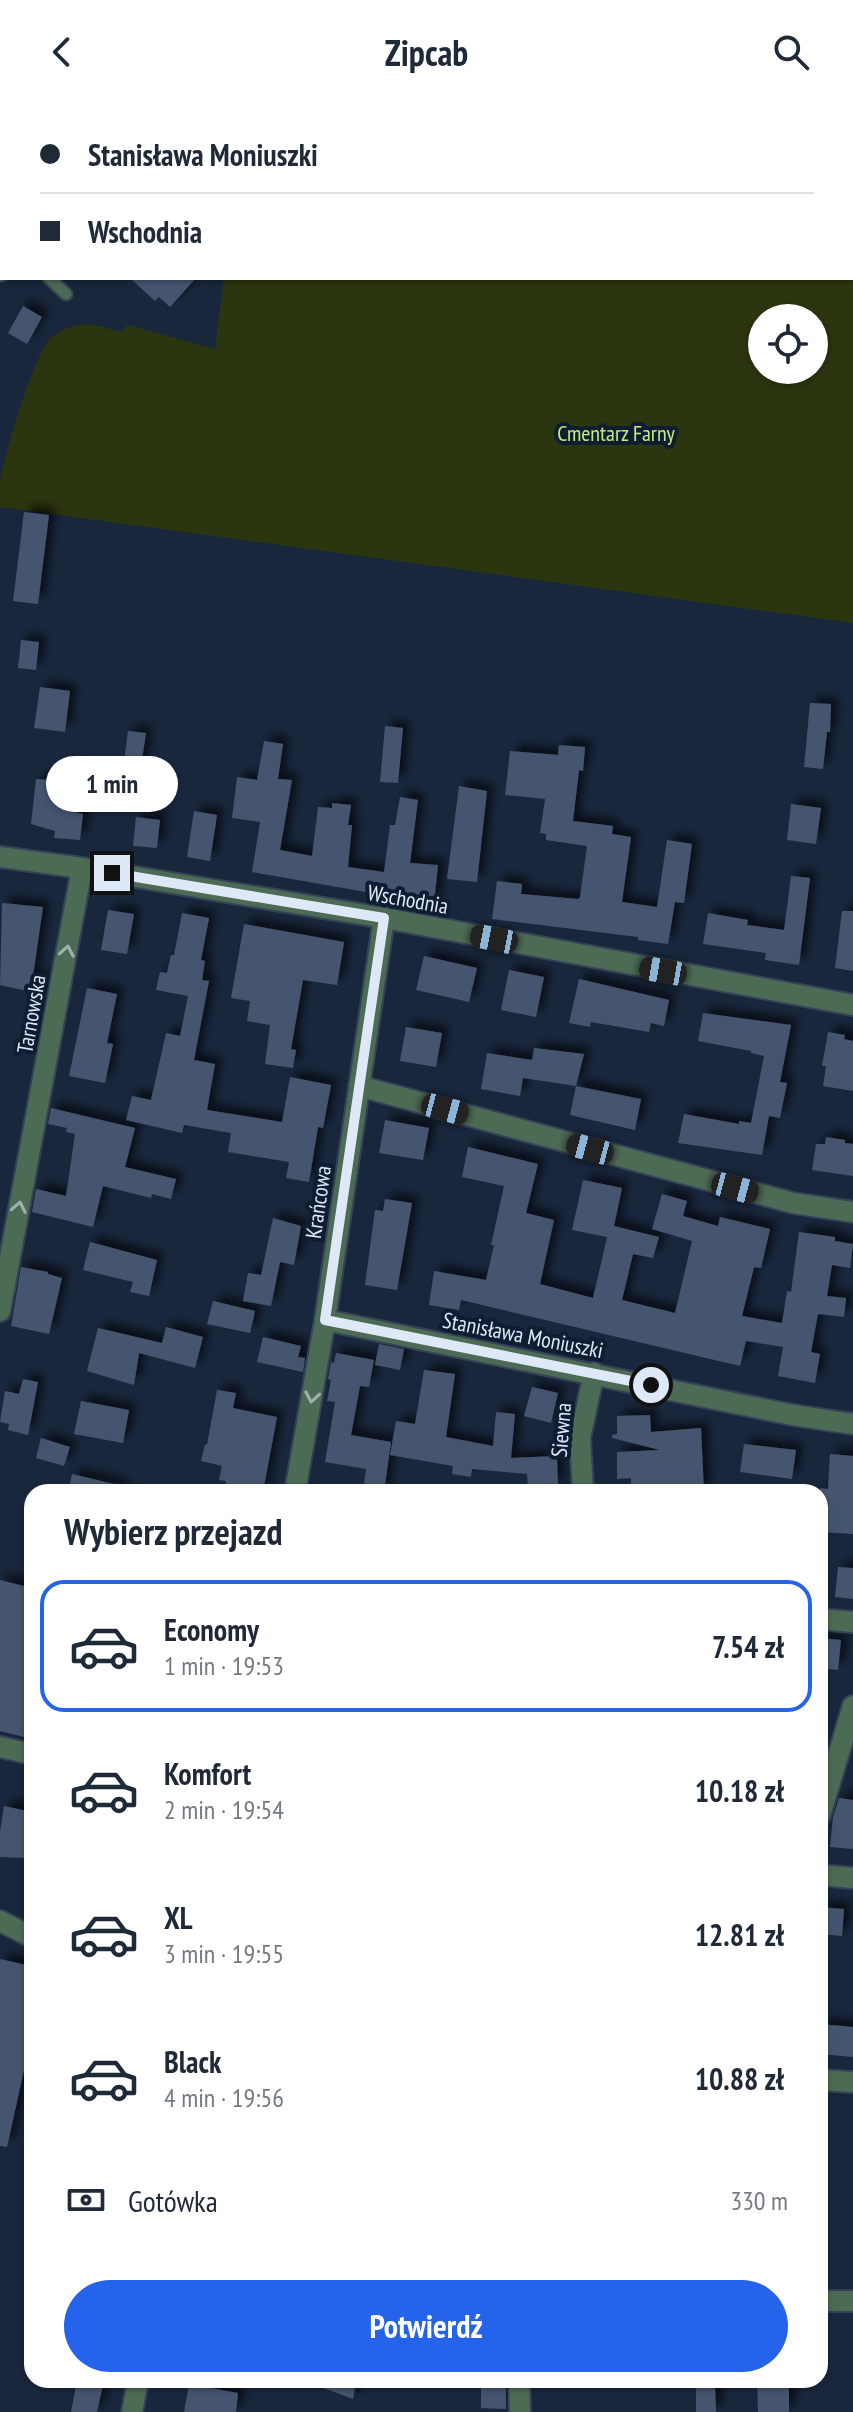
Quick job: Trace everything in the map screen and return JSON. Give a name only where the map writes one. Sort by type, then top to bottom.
[{"type":"street","name":"Wschodnia","points":[[0,857],[384,918],[853,1005]]},
{"type":"street","name":"Tarnowska","points":[[0,1311],[82,868]]},
{"type":"street","name":"Krańcowa","points":[[296,1484],[325,1320],[384,918]]},
{"type":"street","points":[[359,1086],[793,1203],[853,1212]]},
{"type":"street","name":"Stanisława Moniuszki","points":[[325,1320],[793,1415],[853,1424]]},
{"type":"street","name":"Siewna","points":[[583,1484],[580,1438],[594,1373]]},
{"type":"street","points":[[828,1620],[853,1622]]},
{"type":"street","points":[[828,1789],[853,1706]]},
{"type":"street","points":[[0,1747],[24,1752]]},
{"type":"street","points":[[828,1876],[853,1878]]},
{"type":"street","points":[[0,1921],[24,1933]]},
{"type":"street","points":[[828,2080],[853,2082]]},
{"type":"street","points":[[828,2301],[853,2301]]},
{"type":"street","points":[[132,2412],[136,2388]]},
{"type":"street","points":[[519,2388],[520,2412]]},
{"type":"lane","points":[[51,280],[66,294]]},
{"type":"green space","name":"Cmentarz Farny","points":[[224,280],[853,280],[853,623],[0,507],[2,470],[13,430],[44,347],[60,332],[77,325],[93,325],[120,332],[128,325],[215,349]]},
{"type":"building","points":[[132,280],[194,280],[170,307],[159,297],[155,301]]},
{"type":"building","points":[[23,306],[42,317],[27,344],[8,333]]},
{"type":"building","points":[[24,512],[49,515],[38,604],[13,601]]},
{"type":"building","points":[[21,640],[39,642],[36,670],[18,668]]},
{"type":"building","points":[[40,687],[70,691],[65,732],[34,728]]},
{"type":"building","points":[[810,703],[831,704],[830,732],[827,732],[823,769],[804,767]]},
{"type":"building","points":[[385,726],[403,728],[398,783],[380,782]]},
{"type":"building","points":[[128,731],[146,733],[139,780],[122,777]]},
{"type":"building","points":[[264,741],[283,744],[278,779],[292,780],[280,850],[312,856],[318,807],[332,808],[332,803],[351,805],[348,867],[384,872],[390,825],[395,825],[400,797],[418,800],[410,863],[438,865],[434,904],[252,872],[260,822],[232,818],[237,777],[257,780]]},
{"type":"building","points":[[559,745],[585,747],[573,821],[613,826],[612,834],[631,837],[622,902],[657,907],[667,840],[692,844],[684,903],[675,902],[668,944],[638,940],[638,937],[492,919],[497,881],[522,884],[521,894],[580,897],[587,846],[546,840],[546,834],[540,833],[545,799],[505,795],[510,751],[558,755]]},
{"type":"building","points":[[36,779],[59,781],[57,798],[76,801],[74,812],[83,814],[80,840],[54,838],[55,831],[31,824]]},
{"type":"building","points":[[459,786],[487,791],[477,882],[447,879]]},
{"type":"building","points":[[791,804],[821,808],[816,844],[787,840]]},
{"type":"building","points":[[194,811],[217,815],[210,861],[187,857]]},
{"type":"building","points":[[136,817],[160,820],[157,848],[133,846]]},
{"type":"building","points":[[791,876],[810,878],[799,965],[765,960],[766,953],[703,944],[708,913],[748,920],[747,925],[784,930]]},
{"type":"building","points":[[2,903],[43,907],[33,976],[45,979],[41,994],[0,985]]},
{"type":"building","points":[[108,910],[134,914],[127,954],[101,950]]},
{"type":"building","points":[[842,911],[853,911],[853,971],[835,968]]},
{"type":"building","points":[[182,913],[209,918],[201,960],[205,961],[202,980],[209,981],[194,1060],[215,1064],[207,1110],[282,1122],[290,1077],[331,1085],[323,1128],[318,1127],[309,1182],[286,1178],[289,1162],[228,1152],[231,1133],[184,1125],[182,1133],[126,1120],[132,1096],[151,1100],[166,1033],[180,1036],[188,996],[156,990],[160,972],[167,973],[171,955],[174,955]]},
{"type":"building","points":[[244,924],[344,942],[337,985],[303,980],[291,1049],[296,1050],[293,1068],[265,1064],[270,1025],[247,1021],[250,1001],[231,998]]},
{"type":"building","points":[[424,956],[477,968],[469,1002],[416,990]]},
{"type":"building","points":[[509,970],[544,977],[536,1017],[501,1010]]},
{"type":"building","points":[[579,979],[669,1000],[664,1026],[651,1023],[649,1032],[591,1022],[590,1027],[569,1023]]},
{"type":"building","points":[[87,988],[117,994],[107,1043],[113,1044],[105,1083],[69,1076]]},
{"type":"building","points":[[703,1013],[791,1025],[780,1082],[787,1083],[780,1118],[769,1116],[762,1155],[678,1143],[684,1114],[739,1124],[739,1121],[751,1123],[764,1056],[698,1041]]},
{"type":"building","points":[[406,1027],[442,1033],[436,1067],[400,1061]]},
{"type":"building","points":[[828,1032],[845,1035],[844,1039],[853,1041],[853,1091],[823,1086],[826,1066],[822,1066]]},
{"type":"building","points":[[534,1048],[584,1054],[576,1086],[523,1078],[520,1096],[481,1089],[487,1053],[532,1060]]},
{"type":"building","points":[[576,1086],[641,1099],[635,1130],[570,1115]]},
{"type":"building","points":[[51,1108],[135,1128],[125,1167],[176,1179],[171,1199],[152,1194],[151,1198],[103,1186],[93,1227],[32,1212],[36,1189],[66,1196],[75,1134],[66,1132],[67,1128],[48,1124]]},
{"type":"building","points":[[385,1120],[429,1128],[423,1160],[379,1153]]},
{"type":"building","points":[[826,1137],[853,1144],[853,1176],[812,1170],[816,1144],[825,1144]]},
{"type":"building","points":[[468,1147],[538,1164],[526,1213],[554,1220],[540,1284],[593,1298],[607,1237],[572,1230],[583,1180],[622,1188],[614,1226],[659,1237],[653,1258],[633,1254],[622,1300],[675,1313],[692,1241],[652,1229],[662,1194],[687,1201],[683,1216],[718,1226],[720,1217],[770,1229],[761,1268],[754,1267],[742,1316],[782,1323],[787,1291],[791,1292],[799,1232],[835,1237],[835,1241],[853,1244],[850,1268],[832,1265],[827,1296],[846,1298],[844,1317],[818,1314],[811,1352],[820,1354],[815,1383],[778,1376],[783,1347],[746,1341],[740,1366],[461,1300],[459,1310],[429,1305],[434,1271],[486,1280],[504,1186],[462,1177]]},
{"type":"building","points":[[385,1199],[412,1203],[397,1290],[365,1285],[375,1210],[383,1211]]},
{"type":"building","points":[[273,1218],[301,1226],[294,1265],[280,1262],[271,1306],[243,1301],[248,1273],[261,1275]]},
{"type":"building","points":[[90,1242],[157,1260],[149,1296],[130,1292],[133,1282],[83,1270]]},
{"type":"building","points":[[21,1267],[62,1278],[49,1334],[11,1326]]},
{"type":"building","points":[[213,1301],[255,1311],[250,1333],[207,1324]]},
{"type":"building","points":[[166,1327],[203,1337],[195,1368],[139,1353],[134,1385],[87,1371],[98,1328],[162,1343]]},
{"type":"building","points":[[263,1337],[301,1346],[298,1357],[305,1358],[303,1372],[257,1362]]},
{"type":"building","points":[[379,1344],[404,1349],[400,1370],[375,1365]]},
{"type":"building","points":[[336,1353],[374,1360],[369,1387],[360,1386],[351,1435],[391,1442],[385,1484],[364,1484],[366,1469],[325,1462],[335,1402],[327,1401],[331,1380],[328,1379],[331,1362],[334,1363]]},
{"type":"building","points":[[424,1370],[455,1374],[446,1437],[493,1446],[496,1412],[515,1414],[511,1458],[557,1456],[558,1484],[528,1484],[527,1474],[472,1469],[471,1477],[452,1474],[453,1466],[390,1455],[396,1421],[415,1424]]},
{"type":"building","points":[[23,1379],[38,1382],[28,1435],[8,1430],[9,1424],[0,1422],[5,1391],[19,1394]]},
{"type":"building","points":[[532,1387],[558,1393],[551,1423],[524,1416]]},
{"type":"building","points":[[217,1390],[236,1393],[233,1408],[277,1417],[264,1484],[225,1484],[226,1481],[219,1480],[222,1466],[201,1461]]},
{"type":"building","points":[[81,1401],[129,1410],[123,1443],[74,1434]]},
{"type":"building","points":[[650,1415],[651,1432],[701,1428],[704,1484],[631,1484],[631,1478],[617,1479],[617,1452],[660,1450],[612,1438],[617,1434],[617,1416]]},
{"type":"building","points":[[41,1438],[70,1447],[64,1466],[36,1458]]},
{"type":"building","points":[[744,1444],[796,1450],[792,1479],[740,1472]]},
{"type":"building","points":[[830,1454],[853,1456],[853,1534],[828,1532]]},
{"type":"building","points":[[72,1474],[114,1484],[70,1484]]},
{"type":"building","points":[[838,1567],[853,1568],[853,1599],[835,1597]]},
{"type":"building","points":[[0,1580],[24,1586],[24,1737],[0,1731]]},
{"type":"building","points":[[828,1639],[841,1640],[838,1670],[828,1669]]},
{"type":"building","points":[[839,1798],[853,1800],[853,1849],[830,1847],[833,1817]]},
{"type":"building","points":[[4,1806],[24,1810],[24,1858],[0,1857]]},
{"type":"building","points":[[828,1908],[844,1909],[842,1936],[828,1935]]},
{"type":"building","points":[[0,1959],[24,1965],[24,2070],[7,2147],[0,2146]]},
{"type":"building","points":[[828,2025],[853,2027],[853,2057],[828,2055]]},
{"type":"building","points":[[76,2388],[102,2388],[97,2412],[71,2412]]},
{"type":"building","points":[[188,2388],[238,2393],[236,2412],[184,2412]]},
{"type":"building","points":[[323,2388],[355,2388],[353,2399]]},
{"type":"building","points":[[481,2388],[506,2388],[506,2409],[481,2408]]},
{"type":"building","points":[[696,2388],[715,2388],[716,2412],[696,2412]]},
{"type":"building","points":[[757,2388],[789,2388],[789,2412],[758,2412]]},
{"type":"route","points":[[112,873],[384,918],[325,1320],[651,1385]]}]
